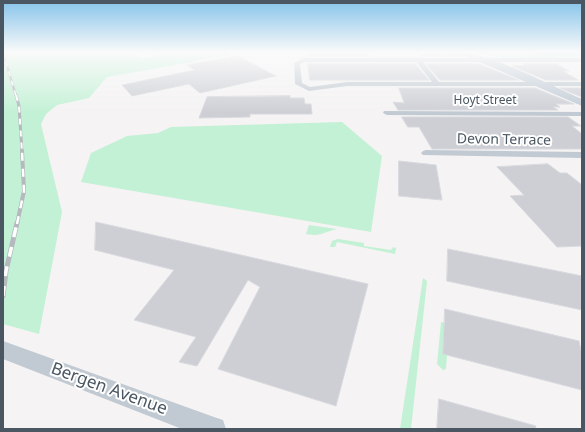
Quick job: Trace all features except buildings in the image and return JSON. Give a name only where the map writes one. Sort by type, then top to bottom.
[{"type":"main road","points":[[516,72],[582,103]]},
{"type":"street","points":[[298,72],[299,84],[309,89],[347,84],[582,84]]},
{"type":"street","points":[[428,72],[437,84]]},
{"type":"street","name":"Hoyt Street","points":[[387,112],[582,114]]},
{"type":"street","name":"Devon Terrace","points":[[426,153],[582,155]]},
{"type":"street","name":"Bergen Avenue","points":[[3,350],[214,429]]},
{"type":"green space","points":[[3,72],[134,72],[107,77],[89,98],[57,105],[46,114],[41,124],[62,212],[39,334],[3,324]]},
{"type":"green space","points":[[342,122],[382,156],[371,232],[81,182],[91,153],[127,136],[158,133],[171,127]]},
{"type":"green space","points":[[309,225],[337,229],[319,235],[311,235],[306,234]]},
{"type":"green space","points":[[338,239],[364,243],[364,246],[391,250],[393,247],[396,248],[395,254],[337,242],[335,247],[330,247],[332,241]]},
{"type":"green space","points":[[423,278],[427,281],[411,429],[400,429]]},
{"type":"green space","points":[[441,322],[445,323],[443,353],[447,355],[446,369],[443,370],[437,364]]},
{"type":"railway","points":[[9,72],[16,96]]},
{"type":"railway","points":[[16,95],[19,106],[22,152]]},
{"type":"railway","points":[[17,224],[24,191],[22,151]]},
{"type":"railway","points":[[3,296],[6,271],[17,223]]}]
